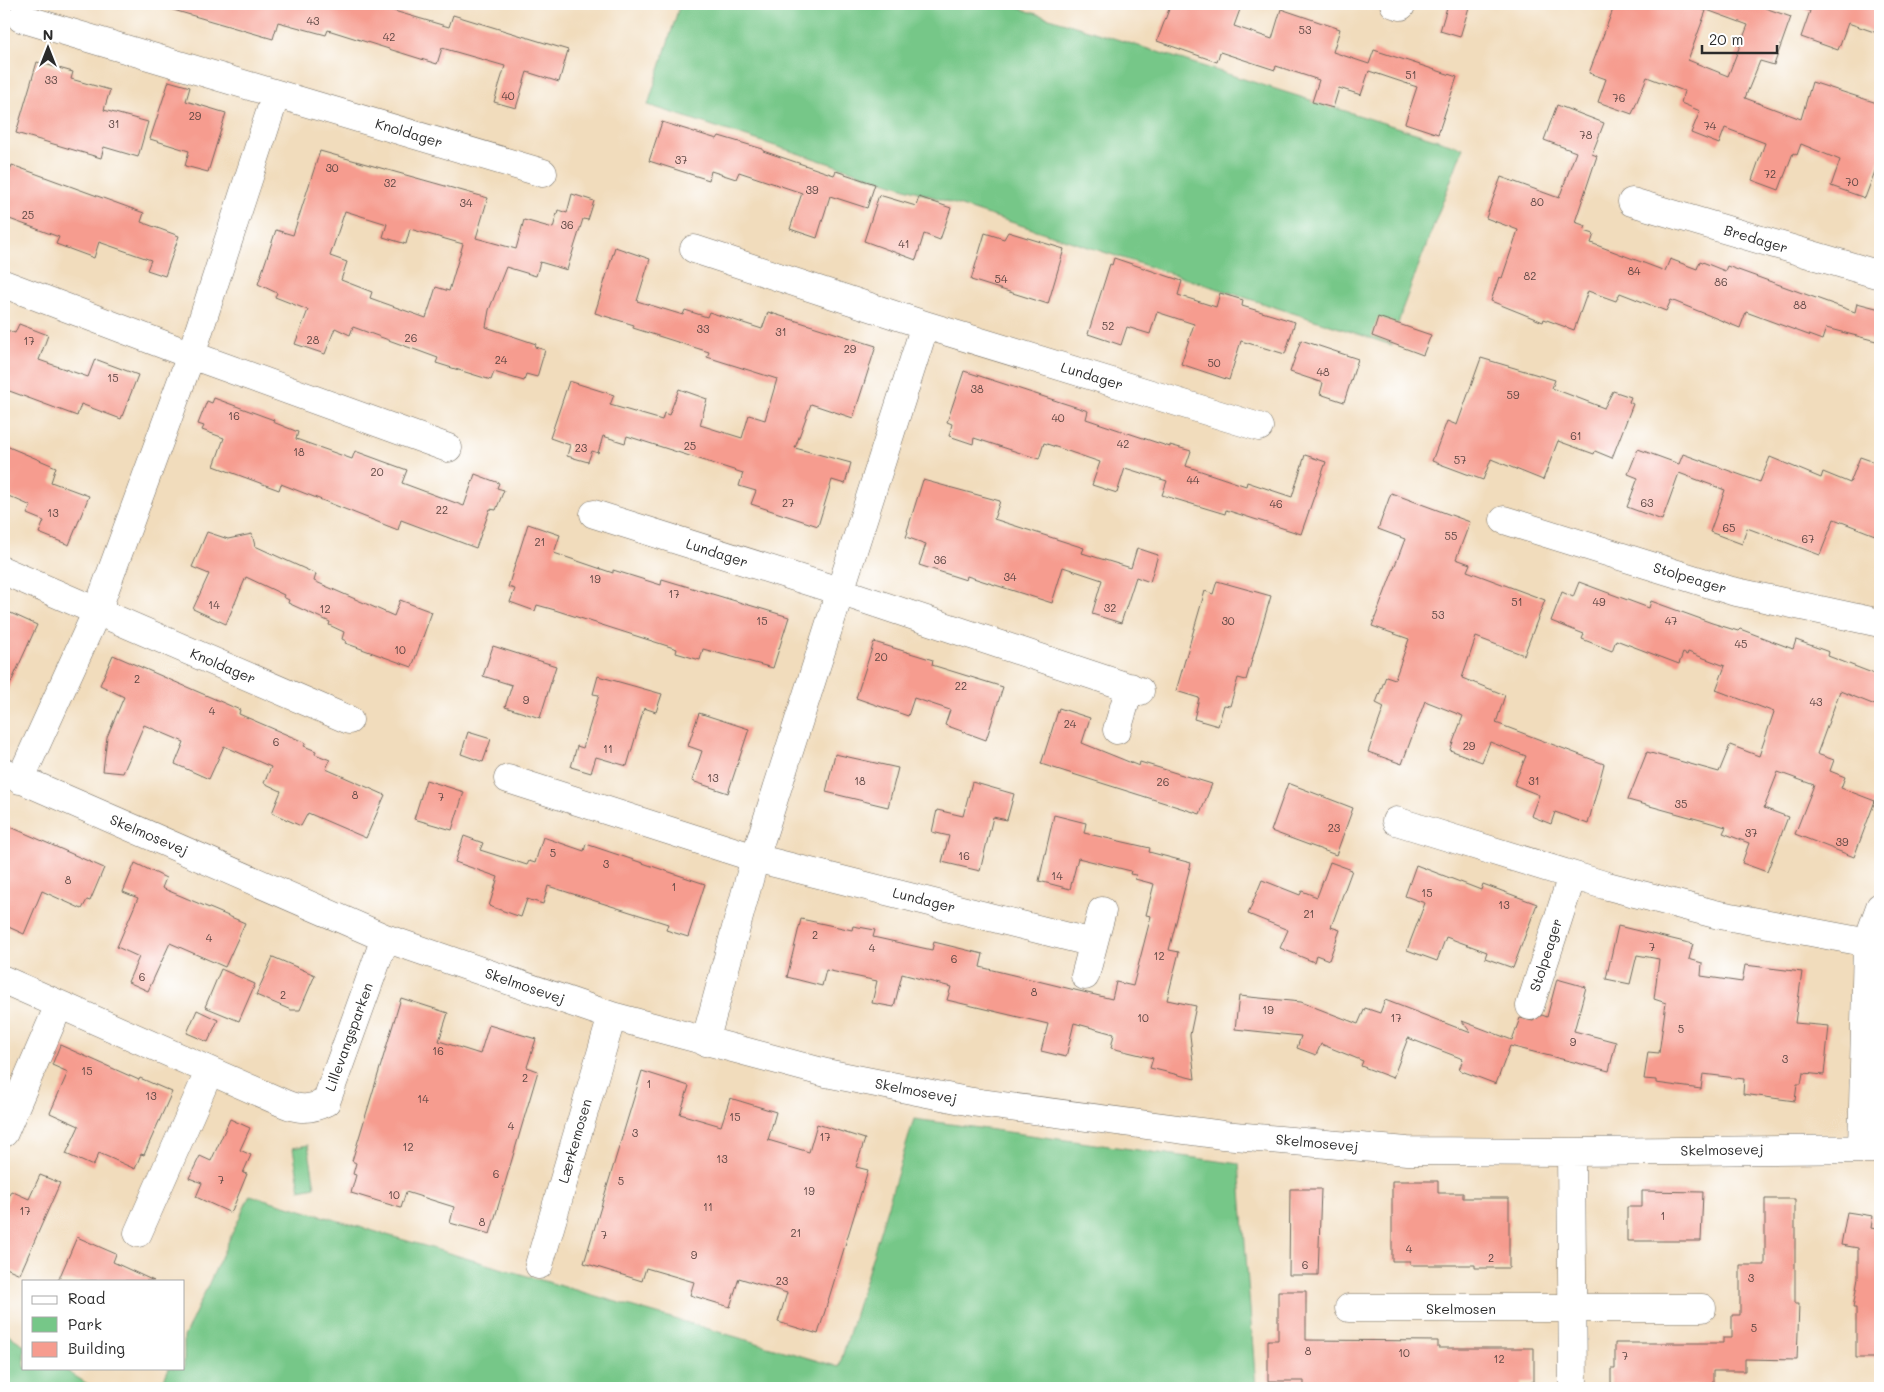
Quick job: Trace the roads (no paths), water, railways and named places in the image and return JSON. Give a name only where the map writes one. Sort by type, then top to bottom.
[{"type":"street","name":"Knoldager","points":[[21,18],[543,173]]},
{"type":"street","points":[[12,776],[97,611],[191,355],[276,94]]},
{"type":"street","name":"Bredager","points":[[1632,202],[1880,275]]},
{"type":"street","name":"Lundager","points":[[694,249],[925,325],[1259,428]]},
{"type":"street","points":[[4,284],[191,355],[448,448]]},
{"type":"street","points":[[705,1042],[755,858],[925,325]]},
{"type":"street","name":"Lundager","points":[[594,514],[839,591],[1135,689],[1117,730]]},
{"type":"street","name":"Stolpeager","points":[[1504,520],[1732,591],[1880,623]]},
{"type":"street","name":"Knoldager","points":[[4,571],[349,720]]},
{"type":"street","name":"Skelmosevej","points":[[12,776],[385,938],[612,1016],[826,1073],[972,1102],[1223,1135],[1407,1151],[1571,1152],[1871,1149]]},
{"type":"street","name":"Lundager","points":[[508,779],[755,858],[1093,942]]},
{"type":"street","points":[[1396,821],[1572,876],[1729,917],[1874,944]]},
{"type":"street","name":"Stolpeager","points":[[1530,1006],[1572,876]]},
{"type":"street","points":[[1871,1149],[1874,944],[1880,906]]},
{"type":"street","points":[[1085,976],[1102,911]]},
{"type":"street","name":"Lillevangsparken","points":[[4,980],[294,1108],[312,1109],[326,1102],[385,938]]},
{"type":"street","points":[[4,1133],[59,1005]]},
{"type":"street","name":"Lærkemosen","points":[[539,1265],[612,1016]]},
{"type":"street","points":[[138,1233],[209,1072]]},
{"type":"street","points":[[1571,1152],[1573,1388]]},
{"type":"street","name":"Skelmosen","points":[[1350,1308],[1702,1308]]}]
